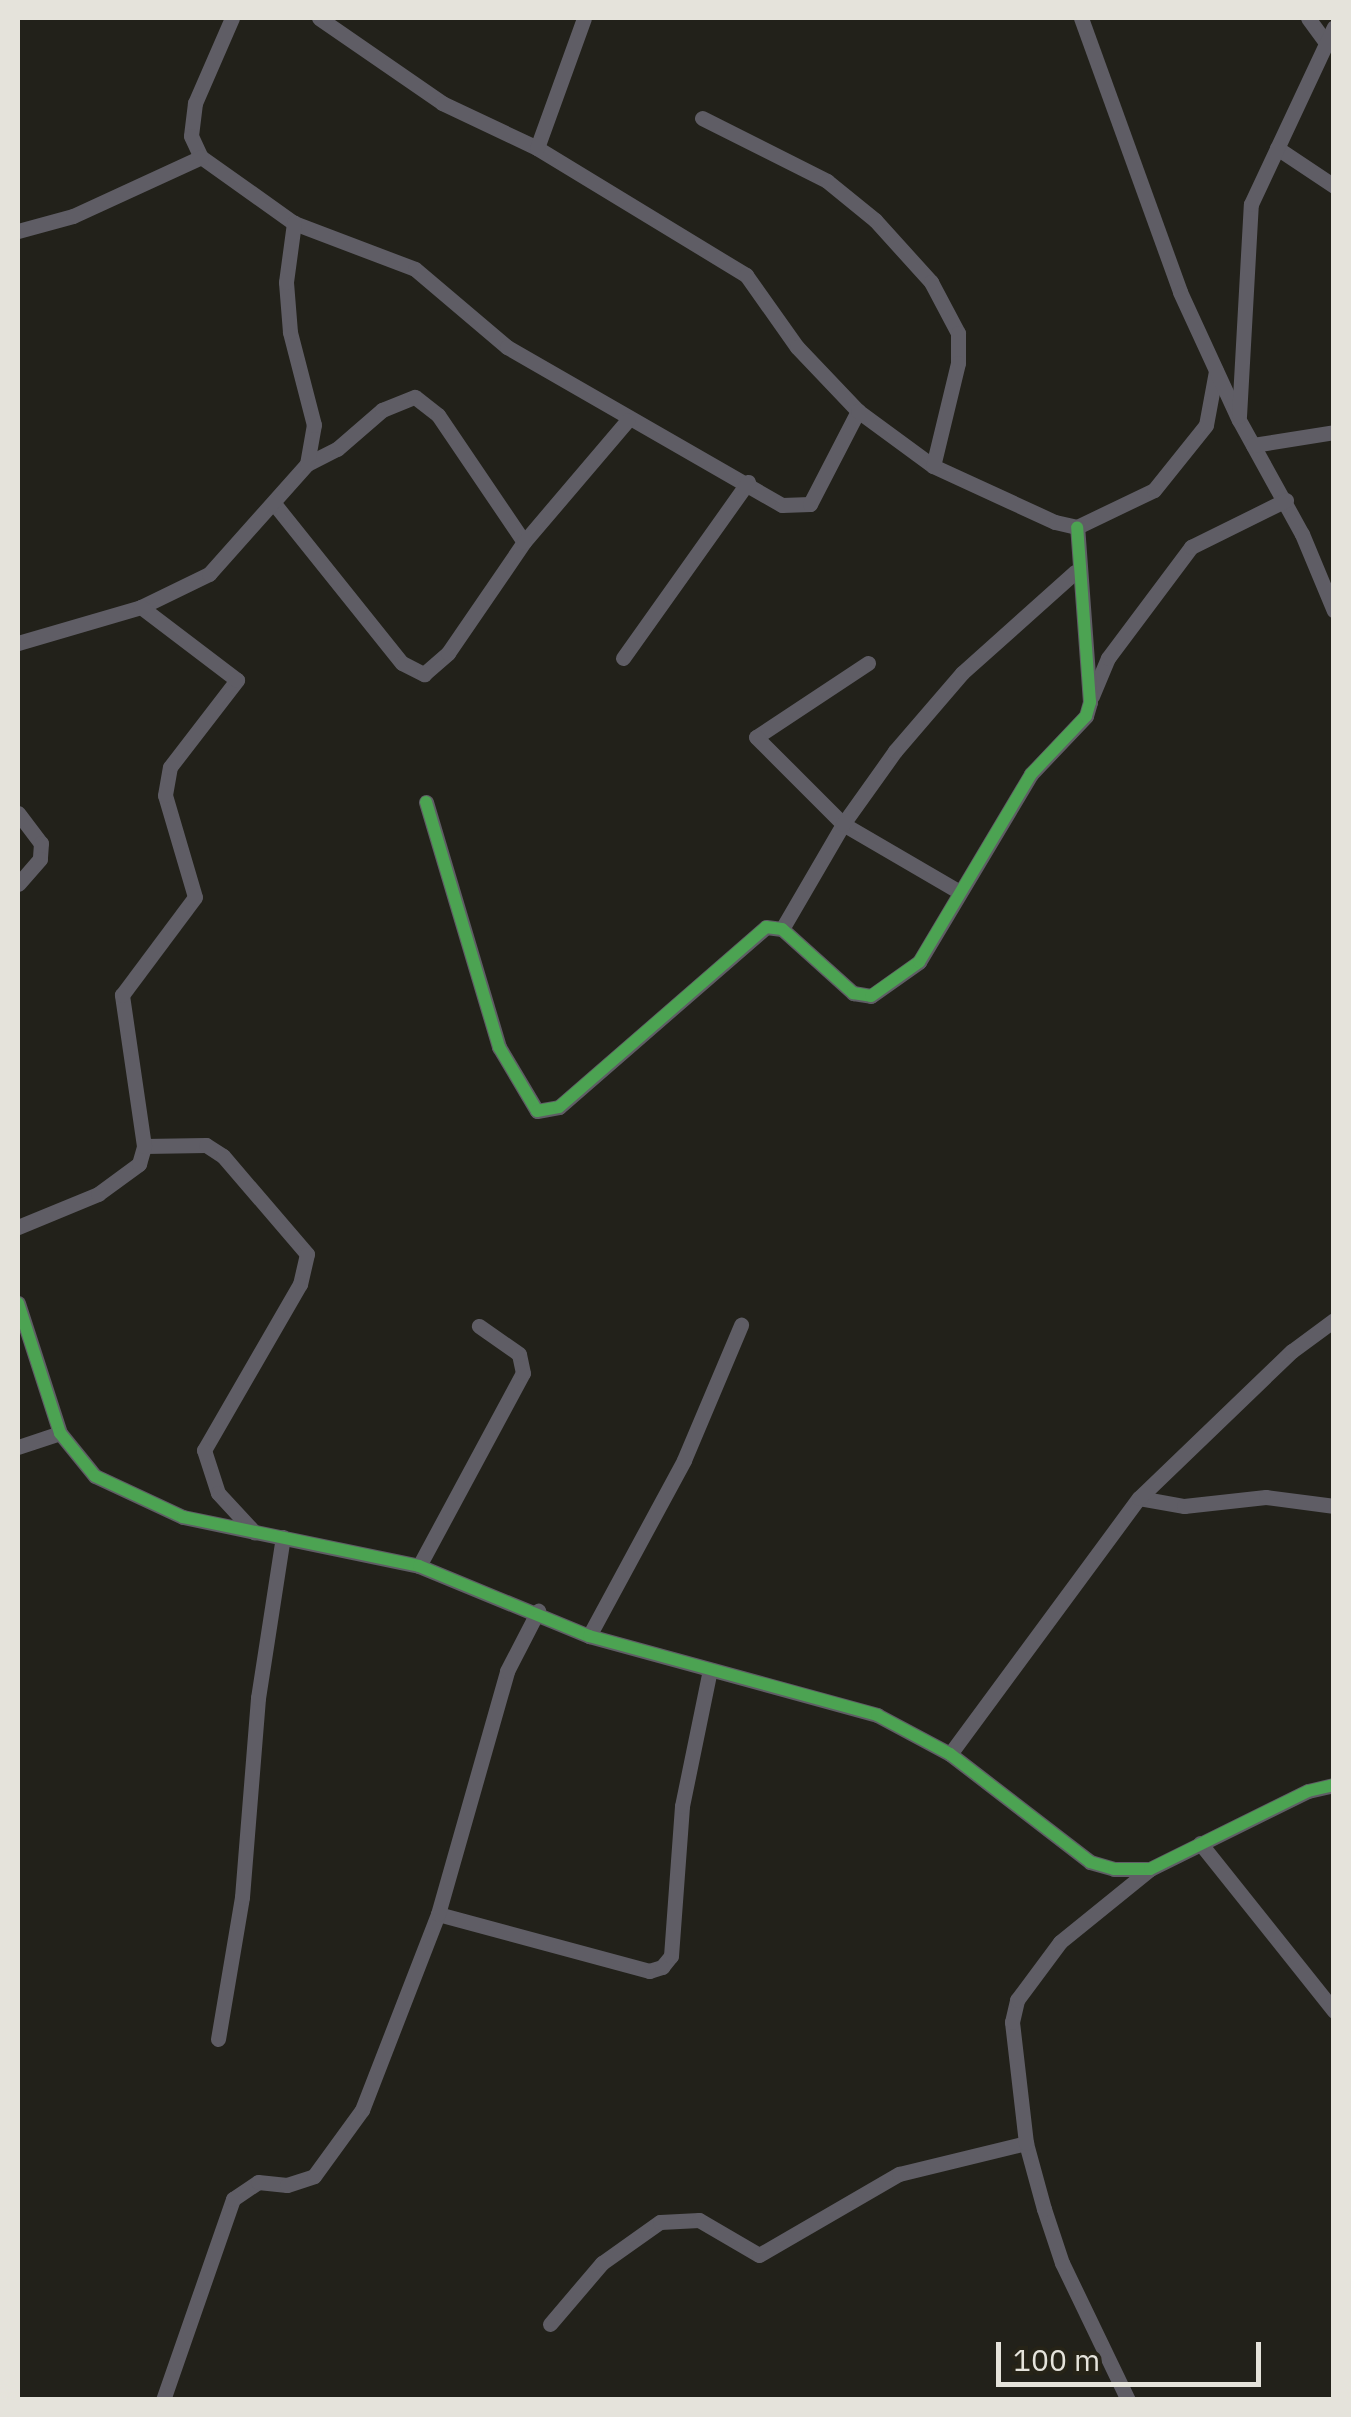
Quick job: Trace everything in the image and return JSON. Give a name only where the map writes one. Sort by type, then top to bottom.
[{"type":"street","points":[[232,18],[195,102],[191,136],[201,157],[294,223],[415,269],[507,347],[628,420],[748,482],[782,505],[798,509],[810,504],[858,410]]},
{"type":"street","points":[[319,18],[442,103],[537,148],[746,274],[797,347],[858,410],[933,466],[1077,527],[1154,490],[1188,456],[1206,426],[1216,371]]},
{"type":"street","points":[[537,148],[584,18]]},
{"type":"street","points":[[1081,18],[1152,218],[1216,371],[1239,420],[1286,500],[1334,611]]},
{"type":"street","points":[[1239,420],[1246,230],[1277,148],[1329,34],[1308,18]]},
{"type":"street","points":[[702,118],[827,180],[876,220],[931,282],[958,333],[958,364],[933,466]]},
{"type":"street","points":[[1277,148],[1334,186]]},
{"type":"street","points":[[18,231],[73,216],[201,157]]},
{"type":"street","points":[[18,643],[141,607],[208,574],[276,506],[307,464],[314,425],[290,332],[286,282],[294,223]]},
{"type":"street","points":[[307,464],[337,449],[382,410],[415,397],[438,415],[524,542]]},
{"type":"street","points":[[276,506],[402,663],[424,674],[448,653],[524,542],[628,420]]},
{"type":"street","points":[[1254,445],[1334,432]]},
{"type":"street","points":[[623,658],[748,482]]},
{"type":"street","points":[[426,802],[499,1047],[537,1111],[558,1106],[745,941],[766,928],[782,929],[853,992],[871,996],[918,962],[1031,774],[1066,741],[1090,702],[1108,658],[1191,547],[1286,500]]},
{"type":"street","points":[[1077,527],[1076,572],[1090,702]]},
{"type":"street","points":[[782,929],[843,824],[962,673],[1076,572]]},
{"type":"street","points":[[18,1227],[122,1182],[144,1146],[122,994],[194,897],[165,796],[170,768],[238,680],[141,607]]},
{"type":"street","points":[[868,663],[756,738],[843,824],[958,892]]},
{"type":"street","points":[[18,813],[41,843],[40,859],[18,884]]},
{"type":"street","points":[[144,1146],[206,1144],[223,1156],[307,1254],[300,1284],[204,1450],[218,1493],[254,1533]]},
{"type":"street","points":[[18,1303],[60,1433],[95,1476],[183,1517],[419,1566],[538,1611],[589,1636],[877,1715],[950,1754],[1090,1862],[1114,1870],[1150,1868]]},
{"type":"street","points":[[950,1754],[1140,1498],[1292,1350],[1334,1320]]},
{"type":"street","points":[[589,1636],[684,1460],[741,1324]]},
{"type":"street","points":[[419,1566],[523,1373],[519,1354],[479,1326]]},
{"type":"street","points":[[18,1447],[60,1433]]},
{"type":"street","points":[[1140,1498],[1184,1506],[1266,1497],[1334,1506]]},
{"type":"street","points":[[218,2039],[242,1897],[258,1698],[283,1536]]},
{"type":"street","points":[[164,2400],[233,2199],[258,2182],[303,2182],[343,2141],[404,2016],[438,1914],[507,1670],[538,1611]]},
{"type":"street","points":[[438,1914],[649,1971],[662,1967],[671,1956],[682,1806],[710,1670]]},
{"type":"street","points":[[1128,2400],[1062,2263],[1026,2144],[1011,2054],[1017,2000],[1060,1942],[1150,1868],[1308,1791],[1334,1786]]},
{"type":"street","points":[[1200,1843],[1334,2011]]},
{"type":"street","points":[[550,2324],[602,2263],[660,2222],[699,2220],[759,2255],[898,2174],[1026,2144]]},
{"type":"cycle path","points":[[426,802],[499,1047],[537,1111],[559,1107],[766,927],[782,929],[853,993],[871,996],[919,962],[1031,774],[1086,716],[1090,702],[1077,527]]},
{"type":"cycle path","points":[[18,1303],[60,1433],[95,1476],[183,1517],[419,1566],[589,1636],[877,1715],[950,1754],[1090,1862],[1114,1869],[1150,1869],[1308,1791],[1334,1785]]}]
